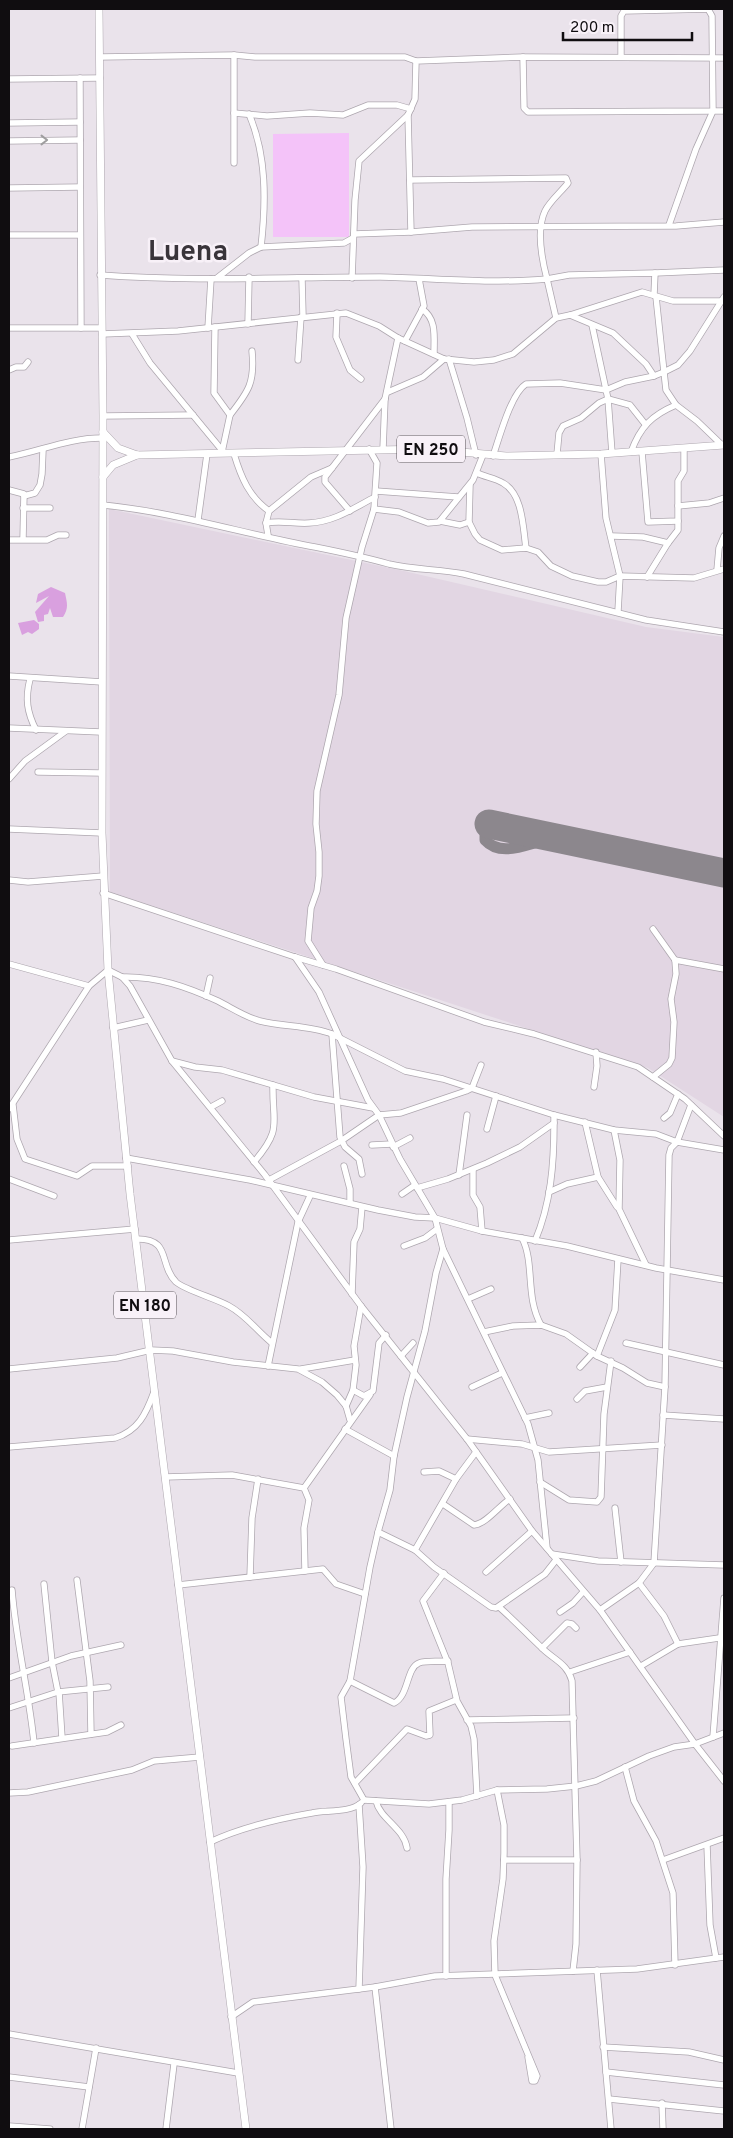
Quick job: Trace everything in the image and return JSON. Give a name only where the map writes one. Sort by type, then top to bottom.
[{"type":"main road","points":[[99,9],[102,435]]},
{"type":"main road","name":"EN 250","points":[[102,435],[118,448],[137,455],[428,449],[493,456],[601,454],[684,450],[723,445]]},
{"type":"main road","name":"EN 180","points":[[102,435],[101,773],[103,893],[108,970],[134,1229],[137,1239],[151,1350],[154,1390],[246,2129]]},
{"type":"main road","name":"EN 250","points":[[103,478],[113,465],[137,455]]},
{"type":"street","points":[[621,57],[621,16],[624,11],[708,9],[712,16],[713,111],[696,149],[669,225]]},
{"type":"street","points":[[100,57],[234,55],[255,57],[405,57],[416,61],[523,57],[724,58]]},
{"type":"street","points":[[234,55],[234,163]]},
{"type":"street","points":[[523,57],[524,108],[528,112],[724,111]]},
{"type":"street","points":[[411,232],[410,112],[415,99],[416,61]]},
{"type":"street","points":[[9,78],[100,78]]},
{"type":"street","points":[[80,78],[81,328]]},
{"type":"street","points":[[234,113],[267,116],[310,113],[343,115],[368,105],[397,105],[410,112]]},
{"type":"street","points":[[352,278],[359,161],[410,112]]},
{"type":"street","points":[[249,114],[256,130],[262,164],[265,212],[261,247]]},
{"type":"street","points":[[9,123],[80,122]]},
{"type":"street","points":[[9,140],[80,140]]},
{"type":"street","points":[[410,180],[567,179],[568,183],[546,210],[542,227],[542,246],[547,279],[556,318]]},
{"type":"street","points":[[9,188],[80,187]]},
{"type":"street","points":[[208,328],[213,279],[249,252],[261,247],[344,243],[354,236],[472,227],[669,225],[724,222]]},
{"type":"street","points":[[9,235],[80,235]]},
{"type":"street","points":[[100,275],[213,279],[547,279],[569,275],[724,270]]},
{"type":"street","points":[[655,273],[655,296],[666,390],[676,404],[723,445]]},
{"type":"street","points":[[248,278],[248,324]]},
{"type":"street","points":[[298,360],[302,317],[302,279]]},
{"type":"street","points":[[405,341],[424,303],[419,279]]},
{"type":"street","points":[[9,328],[81,328],[132,334],[216,328],[337,313],[353,315],[398,338],[446,359],[474,362],[505,358],[524,347],[534,335],[556,318],[631,294],[642,292],[672,301],[723,300]]},
{"type":"street","points":[[493,456],[510,409],[522,387],[526,384],[560,384],[606,390],[625,382],[664,372],[678,365],[690,351],[723,300]]},
{"type":"street","points":[[422,309],[428,313],[433,322],[434,354]]},
{"type":"street","points":[[337,313],[336,338],[350,370],[361,379]]},
{"type":"street","points":[[570,315],[612,333],[646,364],[654,376]]},
{"type":"street","points":[[592,324],[608,399],[612,453]]},
{"type":"street","points":[[216,328],[214,392],[230,415]]},
{"type":"street","points":[[132,334],[150,363],[222,452]]},
{"type":"street","points":[[350,511],[325,482],[325,477],[385,399],[398,338]]},
{"type":"street","points":[[222,452],[230,415],[248,392],[252,382],[252,351]]},
{"type":"street","points":[[388,392],[423,377],[446,359]]},
{"type":"street","points":[[440,521],[458,497],[470,485],[477,473],[479,455],[468,418],[446,359]]},
{"type":"street","points":[[9,370],[24,366],[28,362]]},
{"type":"street","points":[[383,449],[385,399]]},
{"type":"street","points":[[557,454],[559,433],[563,426],[581,418],[599,403],[608,399],[630,405],[645,424]]},
{"type":"street","points":[[631,452],[637,435],[645,424],[653,416],[676,404]]},
{"type":"street","points":[[103,416],[193,415]]},
{"type":"street","points":[[9,457],[42,450],[65,441],[102,435]]},
{"type":"street","points":[[324,965],[308,938],[311,908],[317,892],[319,876],[316,824],[317,791],[339,695],[344,659],[344,626],[360,555],[374,509],[377,463],[368,449]]},
{"type":"street","points":[[24,496],[35,493],[40,485],[42,450]]},
{"type":"street","points":[[648,577],[678,530],[678,481],[684,471],[684,450]]},
{"type":"street","points":[[642,452],[648,522],[678,521]]},
{"type":"street","points":[[198,520],[206,454]]},
{"type":"street","points":[[234,454],[241,478],[252,494],[269,511]]},
{"type":"street","points":[[601,454],[606,518],[612,536],[620,576],[618,611]]},
{"type":"street","points":[[268,535],[266,523],[269,511],[310,477],[332,468]]},
{"type":"street","points":[[477,473],[505,484],[514,497],[522,516],[526,548]]},
{"type":"street","points":[[470,485],[469,522],[475,534],[494,548],[526,548],[540,553],[551,566],[572,576],[598,582],[606,582],[620,576],[694,578],[705,577],[717,570],[724,569]]},
{"type":"street","points":[[9,490],[22,492],[24,496],[23,539]]},
{"type":"street","points":[[266,523],[280,521],[313,523],[334,519],[376,494],[458,497]]},
{"type":"street","points":[[678,506],[709,503],[724,498]]},
{"type":"street","points":[[103,505],[160,512],[360,555],[412,569],[443,570],[464,574],[661,623],[724,632]]},
{"type":"street","points":[[23,508],[50,508]]},
{"type":"street","points":[[374,509],[399,512],[428,522],[440,521],[460,525],[469,522]]},
{"type":"street","points":[[9,540],[47,540],[66,534]]},
{"type":"street","points":[[612,536],[643,537],[668,543]]},
{"type":"street","points":[[717,570],[719,548],[724,536]]},
{"type":"street","points":[[9,676],[30,679],[102,682]]},
{"type":"street","points":[[30,679],[27,712],[36,730]]},
{"type":"street","points":[[9,728],[101,732]]},
{"type":"street","points":[[9,779],[25,761],[66,731]]},
{"type":"street","points":[[38,772],[101,773]]},
{"type":"street","points":[[9,829],[102,833]]},
{"type":"street","points":[[9,880],[28,882],[103,876]]},
{"type":"street","points":[[103,893],[295,958],[324,965],[484,1022],[596,1052],[638,1067],[678,1094],[724,1136]]},
{"type":"street","points":[[653,929],[675,960],[676,974],[671,999],[674,1022],[672,1058],[669,1064],[653,1077]]},
{"type":"street","points":[[295,958],[318,992],[335,1035],[373,1108],[379,1115],[393,1145],[435,1218],[443,1249],[502,1373],[526,1418],[536,1448],[547,1548]]},
{"type":"street","points":[[675,960],[724,969]]},
{"type":"street","points":[[9,964],[89,986]]},
{"type":"street","points":[[9,1109],[89,986],[108,970],[122,978],[130,986],[172,1061],[254,1162],[361,1306],[414,1370],[467,1439],[532,1531],[600,1610],[695,1744],[724,1781]]},
{"type":"street","points":[[122,978],[150,978],[184,986],[261,1021],[288,1027],[320,1029],[397,1068],[472,1088],[554,1115],[614,1130],[656,1134],[677,1142],[724,1150]]},
{"type":"street","points":[[206,996],[210,978]]},
{"type":"street","points":[[113,1028],[148,1020]]},
{"type":"street","points":[[335,1035],[341,1141],[359,1159],[362,1174]]},
{"type":"street","points":[[594,1087],[597,1066],[596,1052]]},
{"type":"street","points":[[172,1061],[196,1067],[222,1070],[338,1102],[373,1108]]},
{"type":"street","points":[[270,1183],[341,1141],[379,1115],[401,1113],[472,1088],[481,1065]]},
{"type":"street","points":[[254,1162],[268,1146],[275,1129],[273,1085]]},
{"type":"street","points":[[664,1118],[670,1113],[678,1094]]},
{"type":"street","points":[[487,1130],[496,1096]]},
{"type":"street","points":[[211,1107],[222,1102]]},
{"type":"street","points":[[13,1103],[17,1139],[25,1159],[77,1176],[92,1166],[127,1162],[178,1166],[270,1183],[310,1196],[362,1207],[414,1217],[435,1218],[482,1231],[724,1280]]},
{"type":"street","points":[[600,1610],[639,1583],[654,1563],[665,1388],[669,1155],[670,1148],[677,1142],[691,1105]]},
{"type":"street","points":[[459,1175],[467,1115]]},
{"type":"street","points":[[535,1241],[547,1209],[554,1115]]},
{"type":"street","points":[[585,1122],[598,1177],[619,1209],[646,1265]]},
{"type":"street","points":[[402,1194],[416,1187],[473,1170],[520,1147],[554,1123]]},
{"type":"street","points":[[614,1130],[620,1160],[619,1209]]},
{"type":"street","points":[[372,1145],[393,1145],[410,1138]]},
{"type":"street","points":[[344,1166],[350,1189],[350,1203]]},
{"type":"street","points":[[473,1170],[474,1196],[480,1207],[482,1231]]},
{"type":"street","points":[[549,1192],[567,1184],[598,1177]]},
{"type":"street","points":[[9,1178],[54,1196]]},
{"type":"street","points":[[268,1366],[298,1222],[310,1196]]},
{"type":"street","points":[[352,1294],[354,1242],[360,1229],[362,1207]]},
{"type":"street","points":[[9,1240],[134,1229]]},
{"type":"street","points":[[404,1246],[425,1238],[437,1229]]},
{"type":"street","points":[[522,1238],[527,1251],[534,1311],[541,1325]]},
{"type":"street","points":[[137,1239],[149,1239],[160,1248],[165,1255],[169,1272],[176,1282],[230,1306],[242,1314],[272,1344]]},
{"type":"street","points":[[364,1800],[350,1773],[341,1697],[350,1681],[365,1594],[378,1532],[390,1490],[394,1456],[443,1249]]},
{"type":"street","points":[[580,1368],[595,1355],[615,1310],[618,1259]]},
{"type":"street","points":[[468,1299],[491,1289]]},
{"type":"street","points":[[346,1406],[353,1390],[355,1336],[361,1306]]},
{"type":"street","points":[[484,1332],[513,1326],[541,1325],[566,1334],[595,1355],[611,1361],[647,1383],[665,1388]]},
{"type":"street","points":[[304,1488],[376,1384],[379,1343],[386,1336]]},
{"type":"street","points":[[401,1356],[413,1343]]},
{"type":"street","points":[[626,1343],[724,1365]]},
{"type":"street","points":[[9,1369],[117,1358],[151,1350],[173,1351],[233,1362],[298,1369],[355,1360]]},
{"type":"street","points":[[540,1482],[569,1500],[597,1502],[601,1497],[602,1449],[611,1361]]},
{"type":"street","points":[[298,1369],[325,1384],[346,1406],[350,1420]]},
{"type":"street","points":[[472,1386],[502,1373]]},
{"type":"street","points":[[577,1399],[585,1390],[607,1387]]},
{"type":"street","points":[[9,1447],[115,1438],[128,1434],[134,1430],[144,1414],[154,1390]]},
{"type":"street","points":[[353,1390],[364,1396],[370,1395]]},
{"type":"street","points":[[526,1418],[548,1413]]},
{"type":"street","points":[[663,1415],[724,1419]]},
{"type":"street","points":[[345,1429],[394,1456]]},
{"type":"street","points":[[467,1439],[522,1444],[549,1452],[662,1445]]},
{"type":"street","points":[[416,1550],[456,1479],[476,1452]]},
{"type":"street","points":[[424,1472],[439,1471],[456,1479]]},
{"type":"street","points":[[165,1477],[232,1475],[304,1488]]},
{"type":"street","points":[[250,1577],[252,1518],[258,1479]]},
{"type":"street","points":[[304,1488],[309,1500],[304,1528],[306,1570]]},
{"type":"street","points":[[443,1504],[474,1525],[483,1523],[498,1506],[510,1499]]},
{"type":"street","points":[[615,1508],[621,1562]]},
{"type":"street","points":[[486,1572],[532,1531]]},
{"type":"street","points":[[378,1532],[416,1550],[491,1607],[500,1607],[545,1574],[556,1560]]},
{"type":"street","points":[[552,1554],[583,1560],[724,1565]]},
{"type":"street","points":[[178,1585],[322,1569],[336,1584],[365,1594]]},
{"type":"street","points":[[444,1573],[423,1601],[448,1661],[456,1700],[467,1720],[474,1739],[477,1796]]},
{"type":"street","points":[[77,1580],[87,1652],[92,1734]]},
{"type":"street","points":[[639,1583],[664,1616],[678,1644]]},
{"type":"street","points":[[44,1584],[52,1662],[59,1692],[62,1738]]},
{"type":"street","points":[[12,1590],[22,1673],[30,1701],[34,1743]]},
{"type":"street","points":[[560,1612],[573,1603],[583,1592]]},
{"type":"street","points":[[712,1737],[719,1638],[724,1598]]},
{"type":"street","points":[[500,1607],[542,1648],[563,1663],[570,1672],[574,1718],[577,1860],[576,1944],[573,1971]]},
{"type":"street","points":[[542,1648],[567,1623],[572,1624],[576,1628]]},
{"type":"street","points":[[641,1666],[678,1644],[719,1638]]},
{"type":"street","points":[[9,1678],[52,1662],[121,1645]]},
{"type":"street","points":[[570,1672],[630,1652]]},
{"type":"street","points":[[350,1681],[394,1703],[403,1694],[414,1666],[421,1662],[448,1661]]},
{"type":"street","points":[[9,1708],[59,1692],[108,1687]]},
{"type":"street","points":[[354,1783],[407,1729],[426,1736],[430,1735],[430,1711],[456,1700]]},
{"type":"street","points":[[467,1720],[574,1718]]},
{"type":"street","points":[[12,1746],[107,1732],[121,1725]]},
{"type":"street","points":[[210,1842],[227,1834],[276,1821],[359,1805],[364,1800],[418,1805],[449,1802],[497,1790],[547,1790],[576,1786],[596,1781],[674,1747],[695,1744],[724,1732]]},
{"type":"street","points":[[9,1792],[28,1792],[132,1770],[154,1762],[200,1757]]},
{"type":"street","points":[[625,1767],[634,1801],[649,1828],[663,1860],[673,1893],[675,1965]]},
{"type":"street","points":[[497,1790],[504,1825],[504,1860],[494,1941],[495,1974],[528,2057]]},
{"type":"street","points":[[376,1801],[380,1810],[402,1835],[407,1848]]},
{"type":"street","points":[[446,1976],[446,1879],[449,1802]]},
{"type":"street","points":[[359,1805],[363,1867],[359,1989]]},
{"type":"street","points":[[663,1860],[724,1838]]},
{"type":"street","points":[[707,1845],[711,1935],[716,1958]]},
{"type":"street","points":[[504,1860],[577,1860]]},
{"type":"street","points":[[231,2017],[253,2002],[446,1976],[675,1965],[724,1957]]},
{"type":"street","points":[[597,1970],[611,2129]]},
{"type":"street","points":[[375,1987],[391,2129]]},
{"type":"street","points":[[9,2034],[96,2048],[174,2064],[238,2073]]},
{"type":"street","points":[[603,2047],[680,2051],[724,2060]]},
{"type":"street","points":[[82,2129],[96,2048]]},
{"type":"street","points":[[166,2129],[174,2064]]},
{"type":"street","points":[[606,2072],[724,2085]]},
{"type":"street","points":[[9,2077],[89,2087]]},
{"type":"street","points":[[609,2099],[662,2103],[724,2111]]},
{"type":"street","points":[[662,2103],[663,2129]]},
{"type":"street","points":[[9,2126],[50,2129]]},
{"type":"shaded area","points":[[349,133],[349,237],[273,237],[273,134]]},
{"type":"shaded area","points":[[109,509],[404,571],[646,627],[724,637],[724,1117],[648,1068],[110,892]]},
{"type":"shaded area","points":[[51,587],[65,593],[66,611],[63,617],[53,617],[50,608],[48,614],[44,615],[44,621],[38,622],[35,612],[49,596],[36,603],[38,594]]},
{"type":"shaded area","points":[[34,620],[39,624],[39,629],[32,634],[28,632],[22,635],[18,623]]},
{"type":"taxiway","points":[[489,824],[485,828],[485,840],[492,846],[500,848],[509,849],[556,838]]},
{"type":"runway","points":[[489,824],[724,873]]},
{"type":"district","name":"Luena","points":[[188,250]]}]
